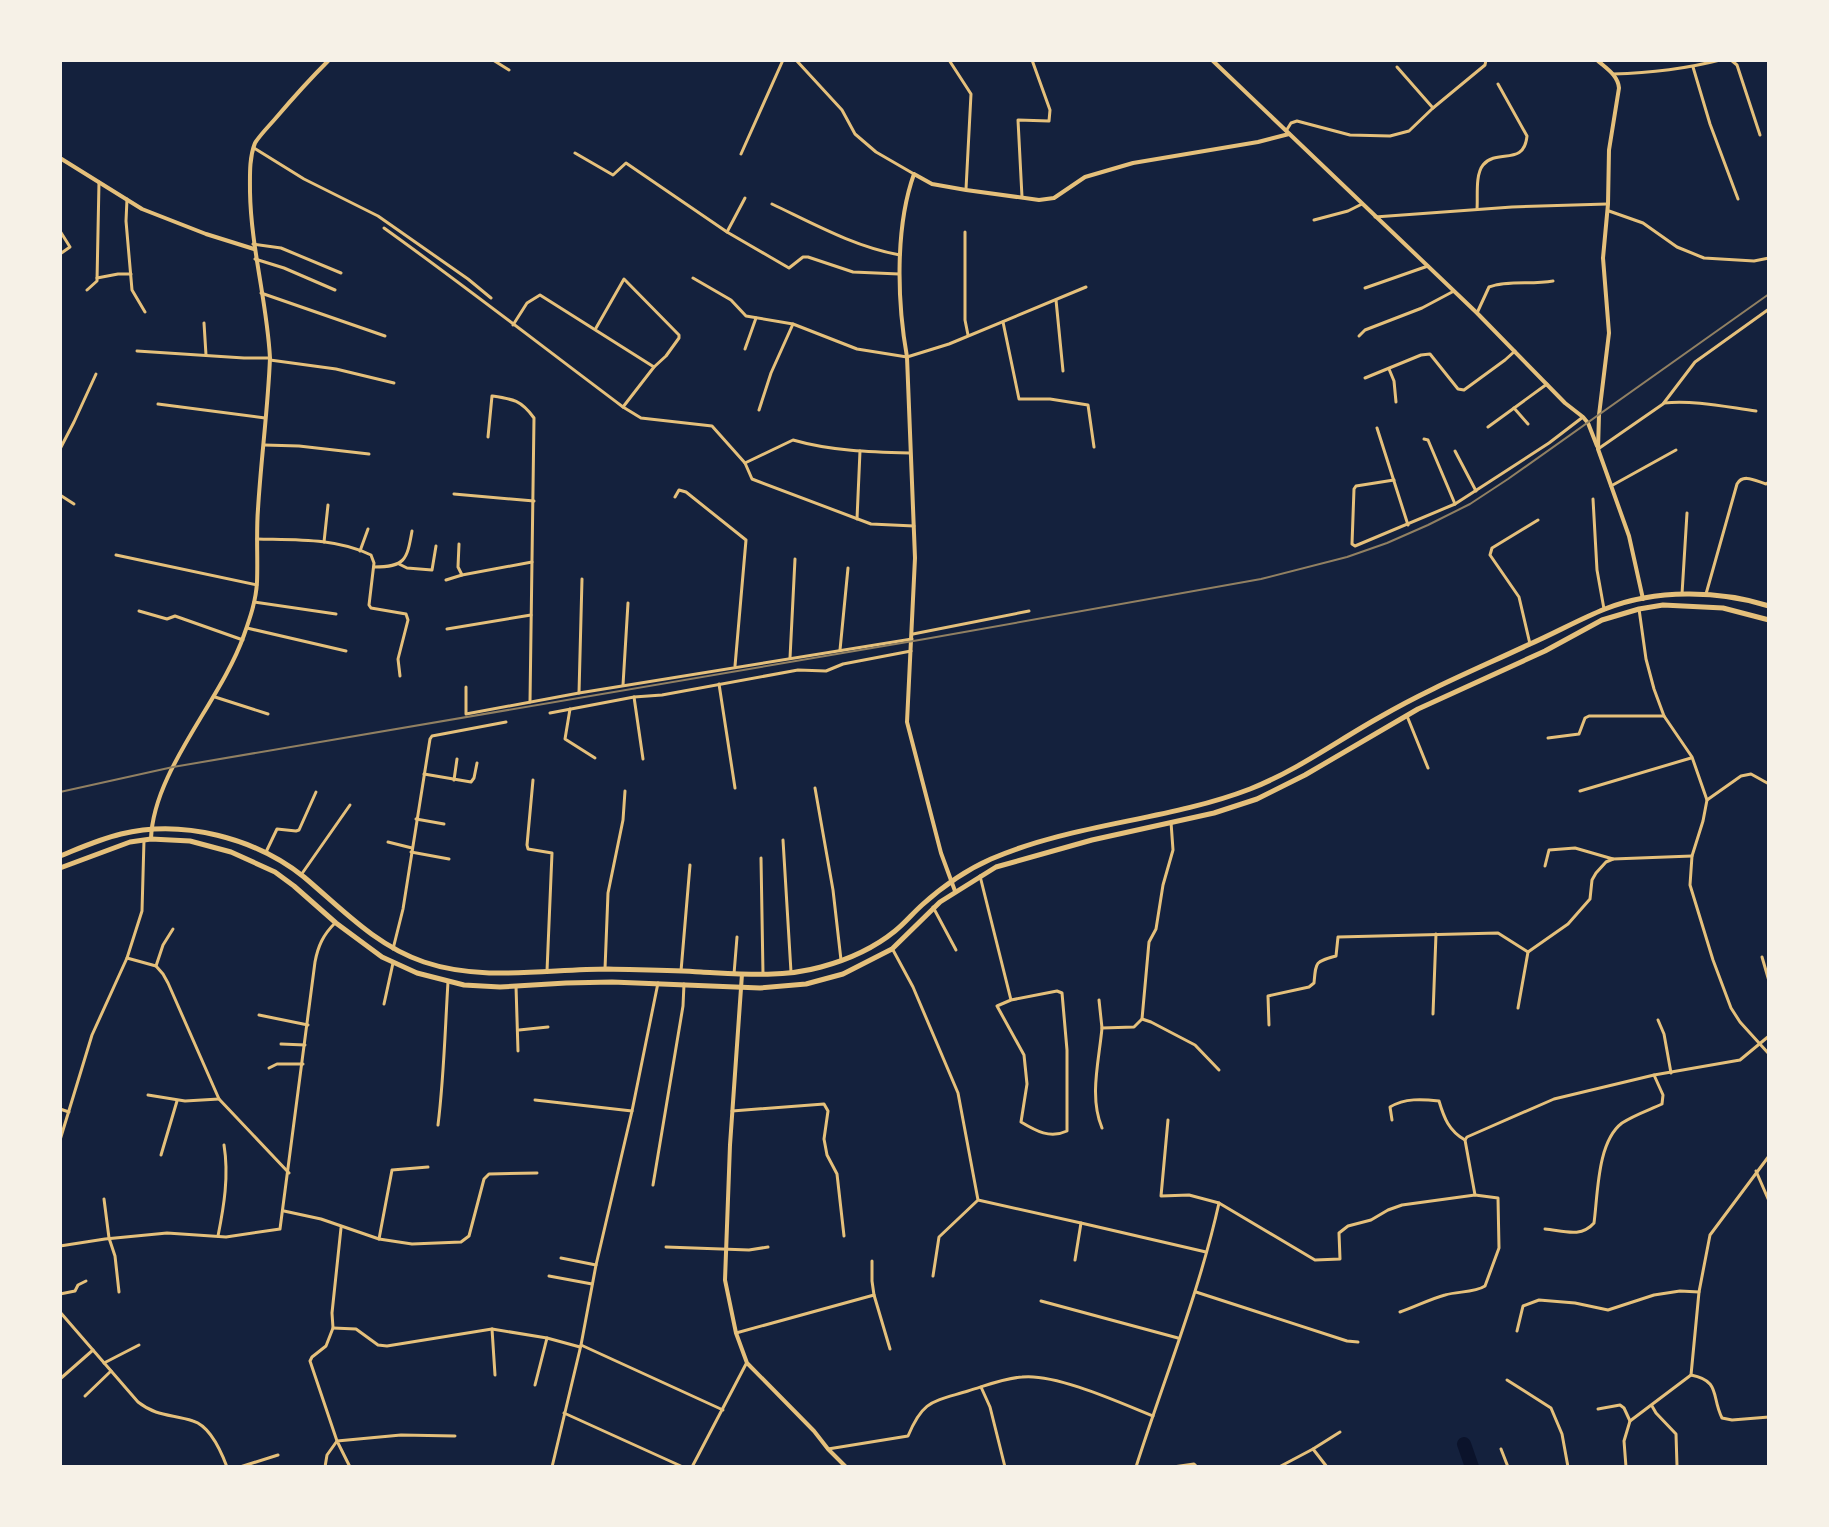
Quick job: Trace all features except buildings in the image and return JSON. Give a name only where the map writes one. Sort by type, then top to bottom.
[{"type":"highway","points":[[60,856],[113,837],[148,830],[211,833],[232,838],[266,852],[301,875],[356,923],[393,949],[425,962],[464,972],[605,969],[734,974],[791,972],[841,960],[875,944],[897,930],[951,882],[992,859],[1044,840],[1212,800],[1273,779],[1406,702],[1604,609],[1643,599],[1682,594],[1742,598],[1769,606]]},
{"type":"highway","points":[[60,868],[130,842],[148,839],[190,841],[248,858],[294,886],[371,950],[417,973],[448,982],[481,987],[658,983],[782,987],[843,974],[892,949],[933,907],[996,867],[1092,840],[1236,807],[1279,789],[1407,715],[1545,651],[1589,626],[1639,609],[1663,605],[1735,610],[1769,620]]},
{"type":"street","points":[[60,1140],[92,1035],[127,958],[142,911],[148,830],[171,772],[215,697],[243,640],[254,602],[270,359],[254,246],[250,177],[254,148],[256,141],[307,81],[329,60]]},
{"type":"street","points":[[493,60],[509,70]]},
{"type":"street","points":[[741,154],[783,60]]},
{"type":"street","points":[[796,60],[842,110],[855,134],[876,152],[932,184],[966,190],[1039,200],[1054,198],[1085,177],[1133,163],[1258,142],[1288,132]]},
{"type":"street","points":[[949,60],[971,94],[966,190]]},
{"type":"street","points":[[1022,198],[1018,120],[1049,121],[1050,110],[1032,60]]},
{"type":"street","points":[[1212,60],[1588,423],[1629,536],[1643,599]]},
{"type":"street","points":[[1288,132],[1291,123],[1297,121],[1350,135],[1390,136],[1409,131],[1485,65],[1486,60]]},
{"type":"street","points":[[1597,60],[1619,82],[1609,150],[1603,258],[1609,333],[1598,449]]},
{"type":"street","points":[[1613,74],[1693,67],[1720,60]]},
{"type":"street","points":[[1731,60],[1737,65],[1760,135]]},
{"type":"street","points":[[1397,67],[1433,108]]},
{"type":"street","points":[[1693,67],[1738,199]]},
{"type":"street","points":[[1477,209],[1482,166],[1489,161],[1521,153],[1527,146],[1527,136],[1498,84]]},
{"type":"street","points":[[254,148],[304,179],[378,216],[491,298]]},
{"type":"street","points":[[575,153],[613,175],[626,163],[727,232],[789,268],[803,257],[808,257],[853,272],[899,274]]},
{"type":"street","points":[[60,158],[142,209],[206,234],[254,246],[281,248],[341,273]]},
{"type":"street","points":[[914,174],[907,193],[899,274],[907,357],[915,558],[907,722],[941,853],[955,891]]},
{"type":"street","points":[[87,290],[97,281],[99,182]]},
{"type":"street","points":[[727,232],[745,198]]},
{"type":"street","points":[[127,199],[132,290],[145,312]]},
{"type":"street","points":[[772,204],[853,242],[900,255]]},
{"type":"street","points":[[1314,220],[1362,204]]},
{"type":"street","points":[[1375,217],[1477,209],[1607,207],[1643,223],[1677,247],[1704,258],[1754,261],[1769,258]]},
{"type":"street","points":[[384,228],[641,418],[712,426],[745,463],[752,479],[871,524],[914,526]]},
{"type":"street","points":[[60,231],[70,247],[60,254]]},
{"type":"street","points":[[965,232],[965,320],[968,335]]},
{"type":"street","points":[[255,259],[335,290]]},
{"type":"street","points":[[1365,288],[1428,266]]},
{"type":"street","points":[[97,278],[131,274]]},
{"type":"street","points":[[693,278],[731,300],[746,316],[793,324],[857,349],[907,357],[949,344],[1086,287]]},
{"type":"street","points":[[595,329],[624,279],[679,335],[666,356],[623,407]]},
{"type":"street","points":[[1477,313],[1489,287],[1553,281]]},
{"type":"street","points":[[1359,336],[1365,330],[1422,308],[1454,291]]},
{"type":"street","points":[[261,293],[385,336]]},
{"type":"street","points":[[513,325],[527,303],[540,295],[654,367]]},
{"type":"street","points":[[1056,300],[1063,371]]},
{"type":"street","points":[[1598,449],[1663,404],[1695,362],[1769,309]]},
{"type":"street","points":[[745,349],[756,318]]},
{"type":"street","points":[[1003,322],[1019,399],[1050,399],[1088,405],[1094,447]]},
{"type":"street","points":[[204,323],[206,355]]},
{"type":"street","points":[[759,410],[771,373],[793,324]]},
{"type":"street","points":[[137,351],[270,359],[326,367],[394,383]]},
{"type":"street","points":[[1365,378],[1430,354],[1458,389],[1464,390],[1515,351]]},
{"type":"street","points":[[1389,369],[1394,381],[1396,402]]},
{"type":"street","points":[[61,445],[96,374]]},
{"type":"street","points":[[1488,427],[1547,384]]},
{"type":"street","points":[[488,437],[492,396],[516,399],[534,418],[530,702]]},
{"type":"street","points":[[1663,404],[1675,402],[1756,411]]},
{"type":"street","points":[[158,404],[265,418]]},
{"type":"street","points":[[1514,408],[1528,424]]},
{"type":"street","points":[[1394,480],[1356,486],[1354,489],[1352,544],[1355,546],[1455,504],[1583,417]]},
{"type":"street","points":[[1377,428],[1408,525]]},
{"type":"street","points":[[1424,439],[1428,440],[1455,504]]},
{"type":"street","points":[[745,463],[793,440],[860,451],[910,453]]},
{"type":"street","points":[[264,445],[369,454]]},
{"type":"street","points":[[1611,486],[1676,450]]},
{"type":"street","points":[[857,519],[860,451]]},
{"type":"street","points":[[1455,451],[1476,491]]},
{"type":"street","points":[[1706,594],[1737,484],[1745,477],[1766,484],[1769,482]]},
{"type":"street","points":[[675,497],[679,490],[686,492],[746,540],[735,666]]},
{"type":"street","points":[[454,494],[534,501]]},
{"type":"street","points":[[60,495],[74,504]]},
{"type":"street","points":[[1593,499],[1597,570],[1604,609]]},
{"type":"street","points":[[324,542],[328,505]]},
{"type":"street","points":[[1682,594],[1687,513]]},
{"type":"street","points":[[1530,644],[1519,597],[1490,555],[1492,548],[1538,520]]},
{"type":"street","points":[[360,551],[368,529]]},
{"type":"street","points":[[374,567],[399,564],[404,560],[412,531]]},
{"type":"street","points":[[257,539],[324,542],[371,555],[374,567],[369,605],[371,608],[406,614],[408,620],[398,659],[400,676]]},
{"type":"street","points":[[459,544],[458,567],[462,575]]},
{"type":"street","points":[[399,564],[407,568],[432,570],[436,546]]},
{"type":"street","points":[[116,555],[257,585]]},
{"type":"street","points":[[790,658],[795,559]]},
{"type":"street","points":[[446,580],[532,562]]},
{"type":"street","points":[[840,650],[848,568]]},
{"type":"street","points":[[579,693],[582,579]]},
{"type":"street","points":[[254,602],[336,614]]},
{"type":"street","points":[[623,685],[628,603]]},
{"type":"street","points":[[1639,609],[1646,659],[1664,716],[1692,757],[1707,800],[1692,856],[1690,885],[1731,1008],[1769,1054]]},
{"type":"street","points":[[139,611],[167,619],[175,616],[243,640]]},
{"type":"street","points":[[466,687],[466,714],[840,650],[1029,611]]},
{"type":"street","points":[[447,629],[531,615]]},
{"type":"street","points":[[247,628],[346,651]]},
{"type":"street","points":[[550,713],[798,670],[826,671],[843,664],[911,651]]},
{"type":"street","points":[[719,684],[735,788]]},
{"type":"street","points":[[215,697],[268,714]]},
{"type":"street","points":[[634,697],[643,759]]},
{"type":"street","points":[[570,709],[565,739],[595,758]]},
{"type":"street","points":[[1407,715],[1428,768]]},
{"type":"street","points":[[1548,738],[1579,734],[1585,718],[1589,716],[1664,716]]},
{"type":"street","points":[[393,949],[403,909],[432,736],[506,722]]},
{"type":"street","points":[[1580,791],[1692,757]]},
{"type":"street","points":[[454,780],[457,759]]},
{"type":"street","points":[[424,774],[471,782],[477,763]]},
{"type":"street","points":[[1707,800],[1741,776],[1751,774],[1769,784]]},
{"type":"street","points":[[533,780],[528,849],[552,853],[547,971]]},
{"type":"street","points":[[815,788],[833,890],[841,960]]},
{"type":"street","points":[[605,969],[608,893],[623,820],[625,791]]},
{"type":"street","points":[[266,852],[277,829],[299,830],[316,792]]},
{"type":"street","points":[[301,875],[350,805]]},
{"type":"street","points":[[416,819],[444,824]]},
{"type":"street","points":[[1102,1028],[1134,1027],[1142,1019],[1149,942],[1156,929],[1163,885],[1173,850],[1171,822]]},
{"type":"street","points":[[783,840],[791,972]]},
{"type":"street","points":[[388,842],[449,859]]},
{"type":"street","points":[[1545,866],[1549,850],[1575,848],[1613,859],[1692,856]]},
{"type":"street","points":[[761,858],[763,974]]},
{"type":"street","points":[[1518,1008],[1528,952],[1568,924],[1590,899],[1596,873],[1613,859]]},
{"type":"street","points":[[681,971],[690,865]]},
{"type":"street","points":[[980,876],[1011,1000]]},
{"type":"street","points":[[933,907],[956,950]]},
{"type":"street","points":[[60,1246],[167,1233],[218,1236],[280,1229],[318,946],[336,923]]},
{"type":"street","points":[[156,966],[163,945],[173,929]]},
{"type":"street","points":[[1269,1025],[1268,996],[1309,987],[1314,983],[1318,961],[1336,956],[1338,937],[1498,933],[1528,952]]},
{"type":"street","points":[[1433,1014],[1436,934]]},
{"type":"street","points":[[734,974],[737,937]]},
{"type":"street","points":[[892,949],[913,987],[958,1093],[978,1200]]},
{"type":"street","points":[[1762,957],[1769,981]]},
{"type":"street","points":[[127,958],[156,966],[163,974],[219,1099],[289,1173]]},
{"type":"street","points":[[384,1004],[393,963]]},
{"type":"street","points":[[742,974],[725,1280],[736,1333],[747,1363],[846,1467]]},
{"type":"street","points":[[438,1125],[444,1083],[448,982]]},
{"type":"street","points":[[552,1467],[658,983]]},
{"type":"street","points":[[653,1185],[684,984]]},
{"type":"street","points":[[516,986],[518,1051]]},
{"type":"street","points":[[1057,991],[1062,993],[1067,1050],[1067,1131],[1057,1136],[1038,1132],[1021,1122],[1027,1084],[1024,1055],[997,1006],[1011,1000],[1057,991]]},
{"type":"street","points":[[1099,1000],[1102,1028],[1095,1098],[1096,1113],[1102,1128]]},
{"type":"street","points":[[259,1015],[308,1025]]},
{"type":"street","points":[[1142,1019],[1195,1045],[1219,1070]]},
{"type":"street","points":[[1658,1020],[1664,1034],[1671,1073]]},
{"type":"street","points":[[519,1030],[548,1027]]},
{"type":"street","points":[[1465,1140],[1554,1099],[1654,1075],[1740,1060],[1769,1036]]},
{"type":"street","points":[[281,1044],[305,1045]]},
{"type":"street","points":[[269,1068],[277,1064],[303,1064]]},
{"type":"street","points":[[1545,1229],[1581,1233],[1594,1223],[1602,1162],[1608,1142],[1621,1124],[1662,1104],[1663,1095],[1654,1075]]},
{"type":"street","points":[[148,1095],[177,1100],[219,1099]]},
{"type":"street","points":[[1392,1120],[1390,1107],[1393,1104],[1418,1099],[1439,1101],[1445,1121],[1465,1140],[1475,1195]]},
{"type":"street","points":[[161,1155],[177,1100]]},
{"type":"street","points":[[535,1100],[632,1111]]},
{"type":"street","points":[[732,1111],[824,1104],[828,1111],[824,1139],[827,1155],[837,1174],[844,1236]]},
{"type":"street","points":[[60,1109],[69,1112]]},
{"type":"street","points":[[1168,1120],[1161,1196],[1189,1195],[1219,1203],[1315,1260],[1340,1259],[1339,1233],[1348,1226],[1371,1220],[1402,1205],[1475,1195],[1498,1198],[1499,1248],[1485,1286],[1479,1290],[1443,1295],[1400,1312]]},
{"type":"street","points":[[218,1236],[226,1190],[224,1145]]},
{"type":"street","points":[[1626,1467],[1624,1441],[1630,1421],[1691,1375],[1699,1292],[1710,1235],[1769,1156]]},
{"type":"street","points":[[379,1239],[392,1170],[428,1167]]},
{"type":"street","points":[[1756,1171],[1769,1201]]},
{"type":"street","points":[[284,1211],[321,1219],[379,1239],[412,1244],[461,1242],[469,1236],[484,1179],[489,1174],[537,1173]]},
{"type":"street","points":[[104,1199],[119,1292]]},
{"type":"street","points":[[978,1200],[1206,1253]]},
{"type":"street","points":[[933,1276],[939,1237],[978,1200]]},
{"type":"street","points":[[1136,1467],[1196,1292],[1219,1203]]},
{"type":"street","points":[[1075,1260],[1081,1223]]},
{"type":"street","points":[[341,1228],[333,1328],[326,1346],[310,1361],[337,1441],[350,1467]]},
{"type":"street","points":[[666,1247],[749,1250],[768,1247]]},
{"type":"street","points":[[561,1258],[596,1265]]},
{"type":"street","points":[[872,1261],[874,1295],[890,1349]]},
{"type":"street","points":[[549,1276],[592,1284]]},
{"type":"street","points":[[60,1294],[75,1291],[78,1285],[86,1281]]},
{"type":"street","points":[[1196,1292],[1358,1342]]},
{"type":"street","points":[[1517,1331],[1523,1306],[1539,1300],[1608,1310],[1654,1295],[1699,1292]]},
{"type":"street","points":[[736,1333],[874,1295]]},
{"type":"street","points":[[1041,1301],[1178,1338]]},
{"type":"street","points":[[60,1312],[138,1402],[161,1415],[197,1422],[217,1443],[227,1467]]},
{"type":"street","points":[[333,1328],[356,1329],[378,1345],[387,1346],[492,1329],[547,1338],[580,1346],[723,1410]]},
{"type":"street","points":[[492,1329],[495,1375]]},
{"type":"street","points":[[535,1385],[547,1338]]},
{"type":"street","points":[[104,1363],[139,1345]]},
{"type":"street","points":[[60,1379],[93,1350]]},
{"type":"street","points":[[692,1467],[747,1363]]},
{"type":"street","points":[[85,1396],[111,1371]]},
{"type":"street","points":[[1691,1375],[1710,1381],[1722,1418],[1769,1417]]},
{"type":"street","points":[[828,1449],[908,1436],[916,1415],[929,1403],[1022,1377],[1044,1377],[1153,1416]]},
{"type":"street","points":[[1507,1380],[1551,1408],[1562,1434],[1568,1467]]},
{"type":"street","points":[[981,1387],[990,1407],[1005,1467]]},
{"type":"street","points":[[1598,1409],[1620,1405],[1630,1421]]},
{"type":"street","points":[[1652,1406],[1676,1434],[1677,1466]]},
{"type":"street","points":[[564,1413],[683,1467]]},
{"type":"street","points":[[1279,1467],[1340,1432]]},
{"type":"street","points":[[325,1467],[327,1455],[337,1441],[401,1435],[455,1436]]},
{"type":"street","points":[[1313,1449],[1327,1467]]},
{"type":"street","points":[[1501,1449],[1508,1467]]},
{"type":"street","points":[[240,1467],[278,1455]]},
{"type":"street","points":[[1173,1467],[1194,1464],[1197,1467]]},
{"type":"waterway","points":[[1464,1444],[1472,1467]]},
{"type":"railway","points":[[60,792],[173,767],[1261,579],[1347,557],[1387,543],[1470,504],[1769,294]]}]
